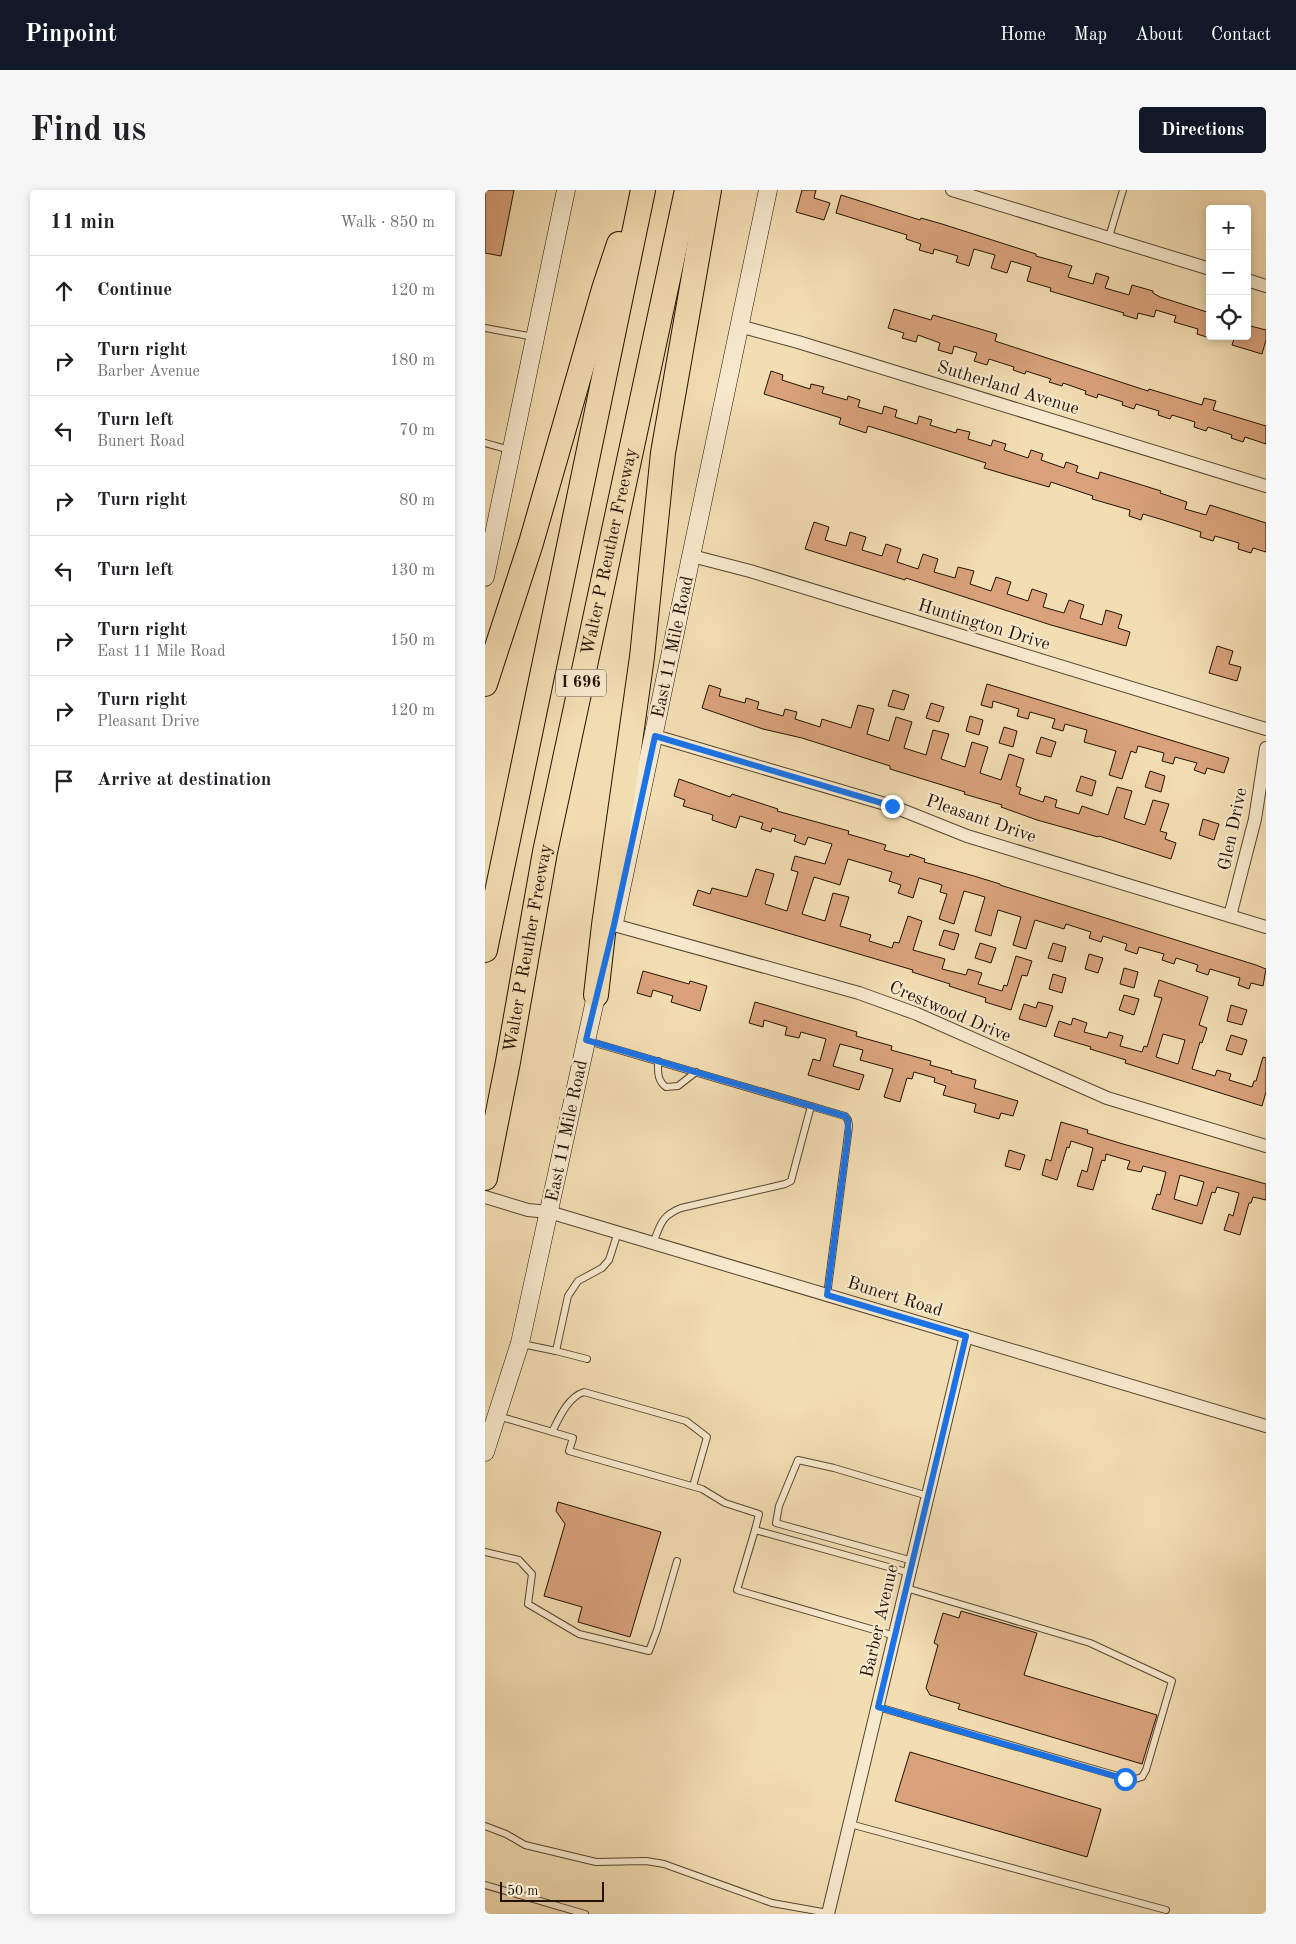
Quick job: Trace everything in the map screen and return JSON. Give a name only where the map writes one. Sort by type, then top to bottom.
[{"type":"highway","points":[[485,684],[531,543],[604,289],[637,190]]},
{"type":"highway","name":"I 696","points":[[485,950],[643,190]]},
{"type":"highway","name":"Walter P Reuther Freeway","points":[[485,1178],[508,1062],[545,852],[687,190]]},
{"type":"highway","points":[[596,995],[603,924],[642,657],[663,453],[709,190]]},
{"type":"main road","points":[[486,569],[566,190]]},
{"type":"main road","name":"East 11 Mile Road","points":[[485,1452],[520,1343],[655,736],[739,326],[769,190]]},
{"type":"street","points":[[952,190],[1206,268]]},
{"type":"street","points":[[1251,281],[1266,286]]},
{"type":"street","name":"Sutherland Avenue","points":[[739,326],[808,345],[1266,486]]},
{"type":"street","name":"Huntington Drive","points":[[692,556],[750,571],[1266,729]]},
{"type":"street","name":"Pleasant Drive","points":[[655,736],[892,806],[967,836],[1266,927]]},
{"type":"street","name":"Glen Drive","points":[[1230,916],[1255,819],[1266,748]]},
{"type":"street","name":"Crestwood Drive","points":[[614,925],[859,993],[917,1014],[1107,1098],[1266,1146]]},
{"type":"street","name":"Bunert Road","points":[[485,1198],[527,1210],[549,1212],[653,1242],[1266,1426]]},
{"type":"street","name":"Barber Avenue","points":[[828,1914],[966,1336]]},
{"type":"lane","points":[[1109,237],[1123,190]]},
{"type":"lane","points":[[485,328],[535,337]]},
{"type":"lane","points":[[485,443],[511,451]]},
{"type":"lane","points":[[586,1040],[845,1116],[849,1126],[827,1295]]},
{"type":"lane","points":[[658,1061],[658,1077],[661,1083],[667,1087],[678,1086],[697,1072]]},
{"type":"lane","points":[[653,1242],[662,1220],[673,1211],[791,1181],[811,1106]]},
{"type":"lane","points":[[556,1351],[568,1296],[578,1281],[602,1268],[609,1260],[618,1232]]},
{"type":"lane","points":[[520,1343],[587,1359]]},
{"type":"lane","points":[[552,1432],[570,1402],[577,1395],[584,1392],[686,1422],[707,1437],[693,1486]]},
{"type":"lane","points":[[497,1416],[573,1438],[569,1451],[703,1489],[725,1503],[759,1514],[737,1590],[895,1636]]},
{"type":"lane","points":[[911,1567],[776,1523],[779,1506],[798,1460],[834,1468],[928,1496]]},
{"type":"lane","points":[[755,1530],[911,1567]]},
{"type":"lane","points":[[485,1552],[519,1560],[532,1574],[528,1604],[579,1634],[649,1651],[677,1561]]},
{"type":"lane","points":[[878,1707],[1132,1780],[1142,1777],[1146,1770],[1173,1681],[1090,1643],[906,1588]]},
{"type":"lane","points":[[850,1824],[1166,1910]]},
{"type":"lane","points":[[485,1826],[525,1845],[596,1862],[646,1860],[664,1864],[772,1903],[828,1914]]},
{"type":"lane","points":[[485,1885],[585,1914]]},
{"type":"building","points":[[485,190],[514,190],[501,256],[485,253]]},
{"type":"building","points":[[802,190],[816,190],[814,198],[830,203],[824,220],[796,212]]},
{"type":"building","points":[[841,195],[920,220],[921,218],[942,224],[1036,254],[1036,256],[1072,266],[1068,277],[1093,284],[1096,273],[1109,277],[1105,288],[1129,295],[1132,285],[1153,291],[1153,293],[1160,297],[1206,312],[1206,337],[1197,334],[1198,329],[1174,322],[1176,316],[1156,310],[1154,317],[1138,313],[1137,319],[1123,315],[1124,313],[1050,291],[1051,288],[1027,281],[1031,267],[1011,261],[1007,273],[991,268],[995,255],[974,249],[969,266],[956,262],[958,256],[934,249],[933,254],[919,250],[921,244],[906,239],[907,235],[836,213]]},
{"type":"building","points":[[894,309],[931,320],[933,315],[997,334],[995,341],[1148,391],[1149,389],[1202,405],[1204,398],[1216,401],[1213,410],[1266,426],[1266,444],[1245,437],[1243,442],[1231,438],[1232,435],[1208,427],[1206,431],[1194,427],[1195,422],[1172,415],[1170,419],[1158,415],[1159,411],[1136,404],[1134,409],[1122,405],[1123,402],[1098,394],[1097,398],[1085,394],[1086,391],[1063,383],[1062,386],[1049,382],[1051,379],[1026,371],[1025,374],[1013,370],[1014,367],[989,359],[987,365],[974,361],[977,353],[954,346],[952,354],[938,350],[940,343],[918,335],[916,342],[902,338],[904,333],[888,328]]},
{"type":"building","points":[[1251,326],[1266,330],[1266,340],[1262,354],[1232,345],[1234,340],[1251,340]]},
{"type":"building","points":[[771,371],[783,375],[782,380],[810,389],[811,384],[824,387],[822,393],[847,400],[848,396],[860,400],[858,407],[882,414],[884,406],[897,410],[895,417],[917,424],[919,416],[932,420],[930,425],[956,433],[957,429],[970,432],[968,439],[991,446],[993,440],[1006,444],[1004,450],[1028,458],[1031,450],[1043,454],[1041,460],[1064,468],[1066,462],[1078,466],[1076,472],[1098,479],[1100,472],[1161,491],[1160,493],[1187,502],[1185,509],[1206,515],[1210,505],[1266,523],[1266,552],[1253,548],[1251,553],[1238,549],[1239,543],[1215,536],[1213,541],[1200,537],[1201,532],[1143,514],[1141,520],[1129,516],[1130,510],[1092,499],[1093,496],[1051,482],[1049,487],[984,468],[986,463],[868,426],[866,433],[839,424],[841,418],[764,394]]},
{"type":"building","points":[[814,522],[829,527],[825,540],[846,546],[850,532],[866,537],[862,550],[882,556],[886,544],[901,549],[897,562],[918,569],[923,554],[938,559],[934,572],[955,578],[958,567],[974,571],[970,584],[991,591],[996,577],[1011,582],[1007,594],[1028,601],[1032,589],[1047,594],[1043,607],[1064,613],[1069,600],[1084,605],[1080,618],[1102,625],[1106,610],[1122,615],[1118,628],[1130,632],[1126,646],[1051,625],[906,578],[905,580],[805,549]]},
{"type":"building","points":[[1217,646],[1233,651],[1229,664],[1241,667],[1237,681],[1209,673]]},
{"type":"building","points":[[987,684],[1229,758],[1224,773],[1207,768],[1205,774],[1194,770],[1197,763],[1175,757],[1173,764],[1162,761],[1164,753],[1138,746],[1136,753],[1131,751],[1122,779],[1109,775],[1116,751],[1084,742],[1087,730],[1065,724],[1063,731],[1052,728],[1055,719],[1030,712],[1028,719],[1017,716],[1019,709],[993,701],[992,708],[981,705]]},
{"type":"building","points":[[709,685],[721,689],[719,696],[745,703],[746,698],[759,702],[757,709],[783,716],[785,709],[797,712],[795,719],[820,727],[822,719],[851,728],[858,705],[874,709],[867,734],[889,741],[896,717],[912,722],[904,748],[926,755],[933,730],[949,734],[941,759],[965,767],[972,742],[988,747],[980,773],[1001,780],[1009,754],[1024,759],[1016,786],[1021,788],[1019,794],[1043,802],[1045,796],[1057,800],[1055,807],[1079,814],[1082,806],[1108,815],[1117,787],[1132,791],[1124,818],[1145,825],[1153,800],[1169,804],[1160,831],[1167,833],[1165,839],[1176,843],[1171,859],[1099,836],[1037,820],[1001,807],[1002,805],[964,794],[965,792],[890,769],[890,766],[802,738],[763,729],[702,708]]},
{"type":"building","points":[[893,690],[909,695],[904,710],[888,706]]},
{"type":"building","points":[[931,703],[944,707],[939,722],[926,718]]},
{"type":"building","points":[[970,716],[983,720],[979,735],[966,731]]},
{"type":"building","points":[[1004,727],[1017,731],[1013,747],[999,743]]},
{"type":"building","points":[[1041,737],[1056,742],[1051,757],[1036,753]]},
{"type":"building","points":[[1150,771],[1165,776],[1161,792],[1145,787]]},
{"type":"building","points":[[1081,776],[1096,781],[1092,796],[1076,791]]},
{"type":"building","points":[[679,779],[730,797],[732,794],[778,809],[777,811],[849,831],[848,834],[886,845],[884,850],[909,857],[910,854],[925,859],[924,862],[1000,884],[1256,965],[1266,969],[1263,986],[1251,983],[1249,989],[1238,985],[1240,978],[1210,969],[1208,975],[1196,971],[1198,965],[1176,958],[1174,964],[1162,960],[1164,954],[1139,947],[1137,954],[1125,950],[1127,944],[1103,936],[1101,942],[1089,938],[1091,932],[1066,924],[1064,929],[1035,920],[1026,949],[1013,945],[1021,917],[998,910],[991,936],[975,931],[985,897],[964,891],[954,924],[939,919],[947,894],[940,892],[942,885],[919,878],[913,898],[898,893],[901,885],[889,881],[892,872],[848,859],[840,885],[814,877],[802,914],[825,921],[833,893],[849,897],[840,926],[871,935],[869,941],[892,948],[894,942],[899,943],[908,916],[922,921],[913,950],[945,959],[942,969],[966,975],[968,969],[982,973],[978,984],[1002,991],[1004,985],[1007,986],[1016,956],[1032,961],[1027,976],[1022,975],[1011,1010],[985,1002],[986,998],[912,972],[913,970],[693,905],[698,890],[710,894],[712,888],[747,897],[756,869],[774,874],[765,904],[787,911],[798,872],[791,870],[795,856],[825,864],[832,844],[808,837],[805,845],[794,841],[796,835],[772,828],[771,832],[761,829],[763,823],[740,816],[736,828],[712,820],[713,815],[683,806],[685,800],[674,796]]},
{"type":"building","points":[[1203,819],[1219,824],[1214,840],[1199,835]]},
{"type":"building","points":[[944,930],[959,934],[954,950],[939,945]]},
{"type":"building","points":[[980,943],[996,948],[991,963],[975,958]]},
{"type":"building","points":[[1053,943],[1066,947],[1062,962],[1048,958]]},
{"type":"building","points":[[1089,954],[1103,958],[1098,973],[1085,969]]},
{"type":"building","points":[[1124,968],[1138,972],[1134,988],[1120,984]]},
{"type":"building","points":[[643,971],[689,984],[690,981],[707,986],[700,1011],[671,1002],[673,996],[653,990],[651,997],[637,993]]},
{"type":"building","points":[[1053,974],[1066,978],[1062,993],[1049,989]]},
{"type":"building","points":[[1159,980],[1208,997],[1199,1025],[1207,1028],[1202,1043],[1200,1042],[1192,1069],[1215,1076],[1217,1070],[1231,1074],[1229,1080],[1252,1087],[1254,1081],[1256,1081],[1263,1057],[1266,1058],[1266,1092],[1262,1106],[1125,1063],[1126,1060],[1054,1036],[1059,1021],[1071,1025],[1073,1018],[1087,1023],[1084,1032],[1107,1038],[1109,1032],[1123,1036],[1120,1046],[1142,1052],[1144,1046],[1147,1047],[1162,998],[1154,996]],"holes":[[[1163,1034],[1185,1040],[1178,1064],[1156,1057]]]},
{"type":"building","points":[[1124,995],[1139,999],[1134,1015],[1119,1010]]},
{"type":"building","points":[[755,1002],[857,1032],[856,1036],[892,1046],[891,1050],[931,1061],[930,1065],[976,1080],[974,1088],[1018,1101],[1013,1116],[1001,1113],[999,1119],[974,1112],[976,1104],[943,1095],[946,1086],[934,1082],[935,1078],[914,1072],[912,1079],[907,1078],[900,1102],[884,1097],[893,1069],[860,1060],[863,1050],[840,1044],[833,1066],[864,1075],[859,1090],[808,1075],[813,1059],[820,1061],[826,1039],[801,1032],[799,1038],[785,1035],[787,1027],[764,1020],[763,1027],[749,1023]]},
{"type":"building","points":[[1038,1002],[1053,1006],[1046,1027],[1019,1019],[1024,1004],[1036,1008]]},
{"type":"building","points":[[1231,1005],[1247,1010],[1242,1025],[1227,1021]]},
{"type":"building","points":[[1231,1035],[1247,1040],[1242,1055],[1226,1050]]},
{"type":"building","points":[[1061,1122],[1088,1130],[1087,1133],[1123,1144],[1266,1184],[1266,1200],[1253,1197],[1251,1203],[1249,1203],[1240,1235],[1224,1230],[1229,1214],[1233,1216],[1239,1193],[1217,1187],[1215,1193],[1212,1192],[1202,1224],[1152,1209],[1157,1194],[1160,1195],[1166,1172],[1143,1166],[1141,1172],[1127,1169],[1130,1161],[1106,1154],[1105,1161],[1102,1160],[1093,1190],[1077,1186],[1082,1170],[1087,1172],[1093,1148],[1071,1141],[1069,1148],[1067,1147],[1057,1180],[1042,1175],[1046,1159],[1051,1161]],"holes":[[[1180,1175],[1204,1182],[1197,1206],[1174,1199]]]},
{"type":"building","points":[[1009,1150],[1025,1155],[1020,1170],[1005,1166]]},
{"type":"building","points":[[558,1502],[661,1532],[630,1637],[578,1622],[582,1607],[544,1596],[565,1524],[556,1511]]},
{"type":"building","points":[[961,1611],[1037,1633],[1024,1675],[1157,1715],[1142,1764],[958,1709],[960,1704],[930,1695],[926,1688],[938,1645],[934,1643],[943,1613],[959,1618]]},
{"type":"building","points":[[910,1752],[1101,1809],[1087,1857],[895,1801]]},
{"type":"route","points":[[892,806],[655,736],[614,925],[586,1040],[845,1116],[848,1120],[848,1135],[827,1295],[966,1336],[878,1707],[1125,1779]]}]
